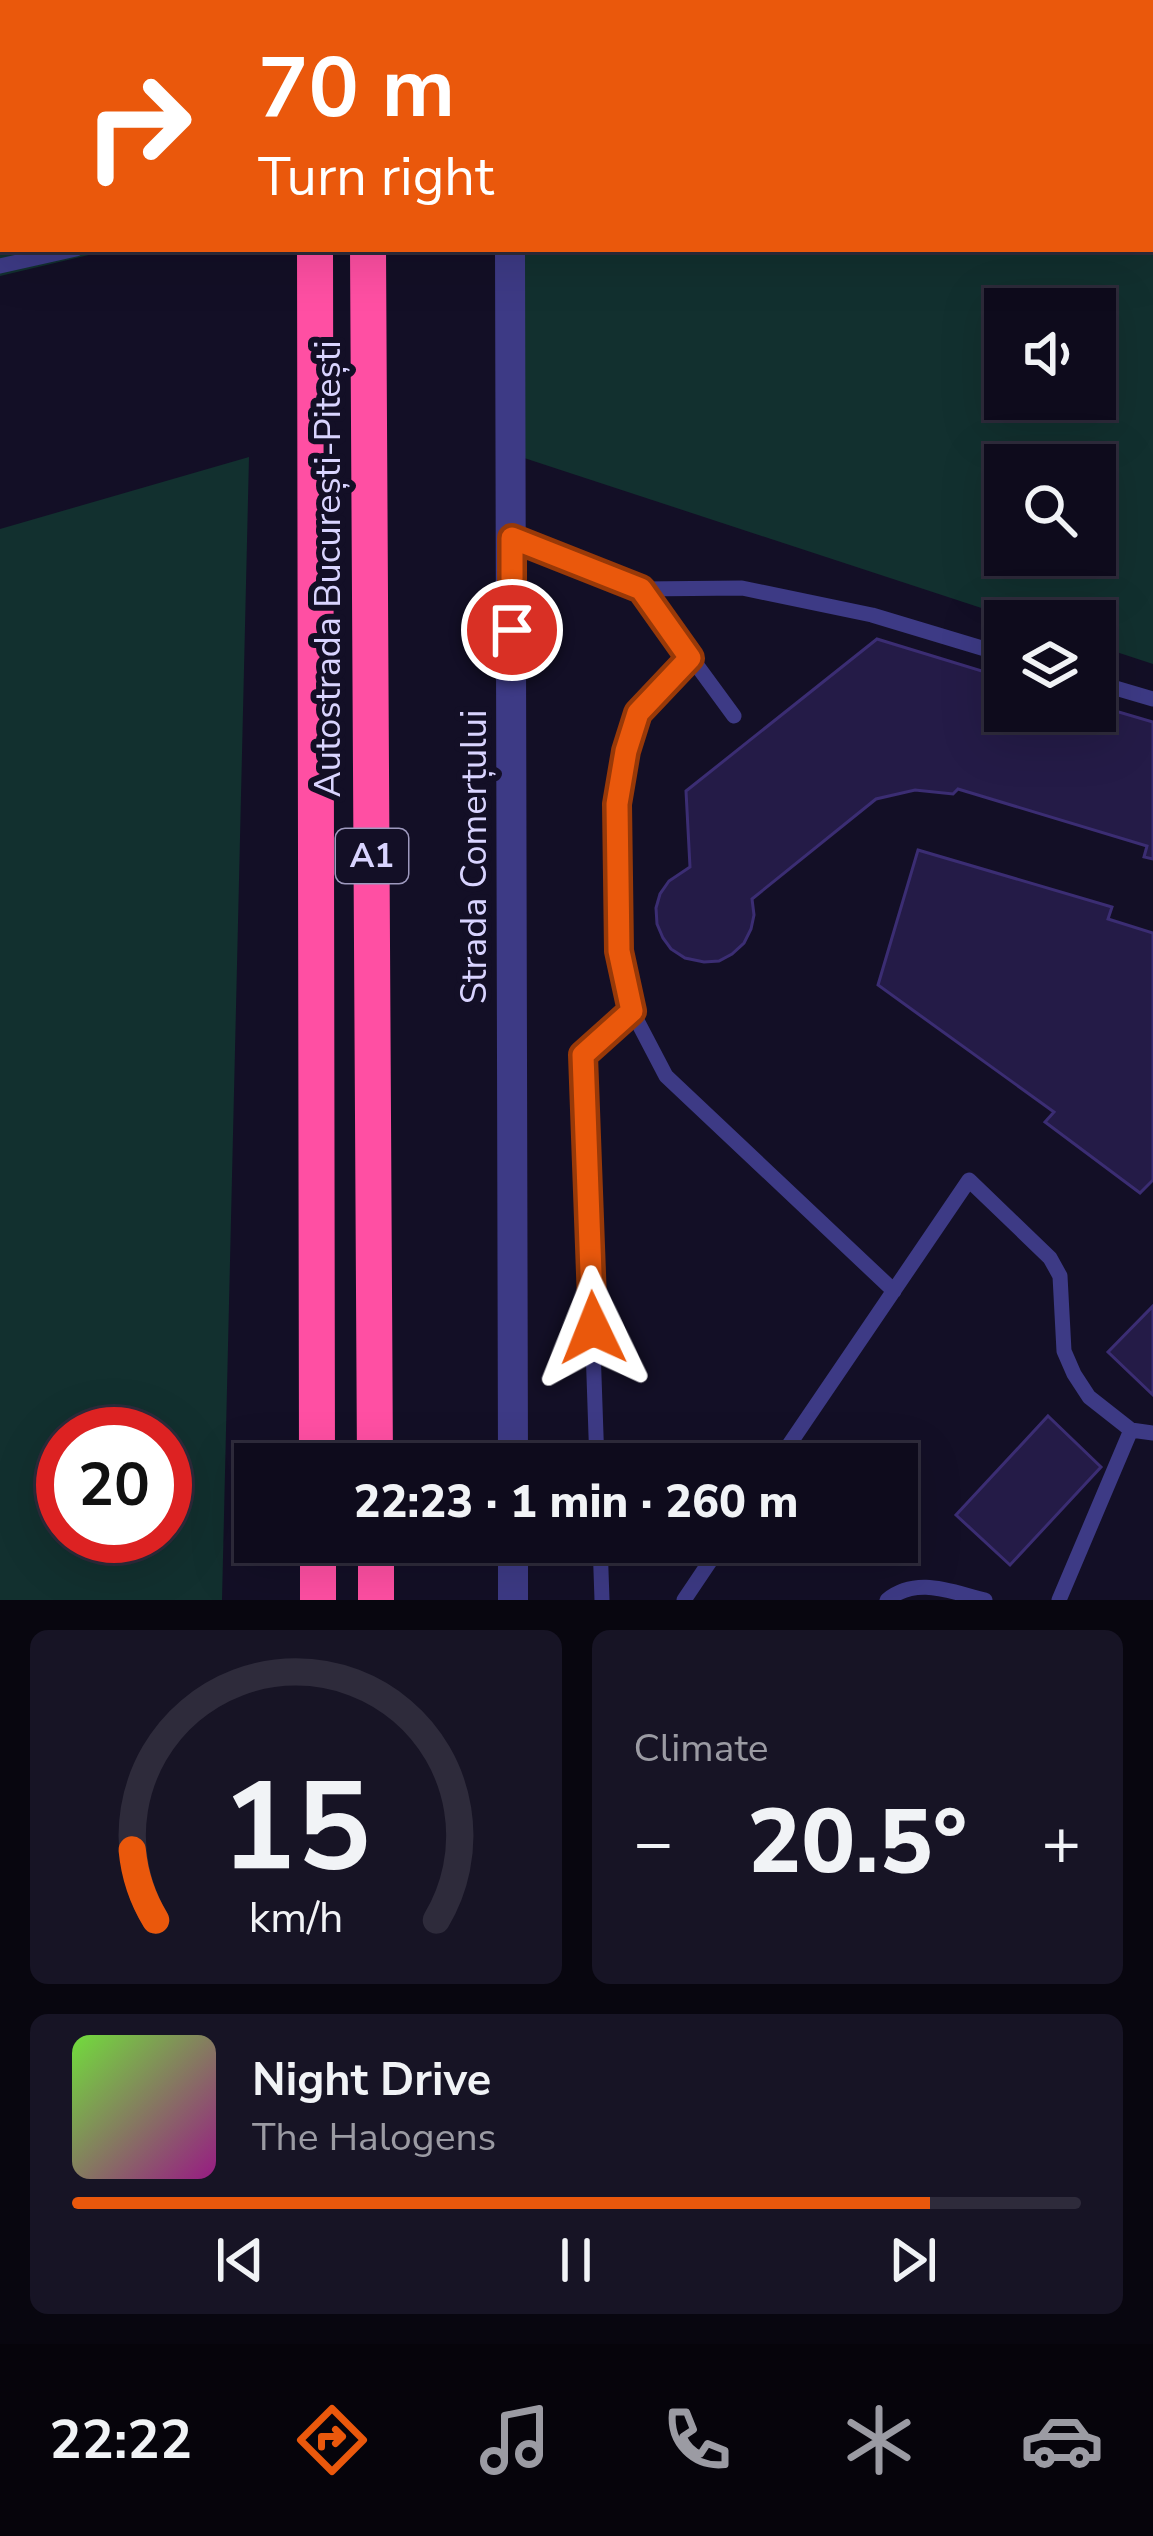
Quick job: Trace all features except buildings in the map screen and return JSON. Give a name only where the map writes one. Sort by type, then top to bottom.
[{"type":"highway","name":"Autostrada București-Pitești","points":[[314,252],[317,1443]]},
{"type":"highway","name":"Autostrada București-Pitești","points":[[368,252],[375,1443]]},
{"type":"highway","points":[[318,1563],[318,1600]]},
{"type":"highway","points":[[376,1563],[376,1600]]},
{"type":"street","name":"Strada Comerțului","points":[[510,252],[513,1443]]},
{"type":"street","points":[[513,1563],[513,1600]]},
{"type":"lane","points":[[0,266],[63,252]]},
{"type":"lane","points":[[512,538],[641,589],[742,588],[872,615],[984,649]]},
{"type":"lane","points":[[641,589],[734,716]]},
{"type":"lane","points":[[690,658],[638,713],[617,804],[619,951],[632,1011],[666,1076],[894,1292]]},
{"type":"lane","points":[[1116,688],[1153,699]]},
{"type":"lane","points":[[597,1443],[583,1055],[632,1011]]},
{"type":"lane","points":[[790,1443],[969,1180],[1051,1258],[1060,1276],[1064,1351],[1089,1397],[1131,1430],[1153,1433]]},
{"type":"lane","points":[[1059,1600],[1131,1430]]},
{"type":"lane","points":[[601,1563],[602,1600]]},
{"type":"lane","points":[[684,1600],[709,1563]]},
{"type":"lane","points":[[887,1600],[905,1588],[922,1586],[986,1600]]},
{"type":"green space","points":[[0,252],[101,252],[0,276]]},
{"type":"green space","points":[[510,252],[1153,252],[1153,664],[1116,652],[1116,600],[984,600],[984,609],[512,454]]},
{"type":"green space","points":[[249,457],[222,1600],[0,1600],[0,529]]},
{"type":"route","points":[[512,630],[512,538],[641,589],[690,658],[638,713],[617,804],[619,951],[632,1011],[583,1055],[593,1328]]}]
